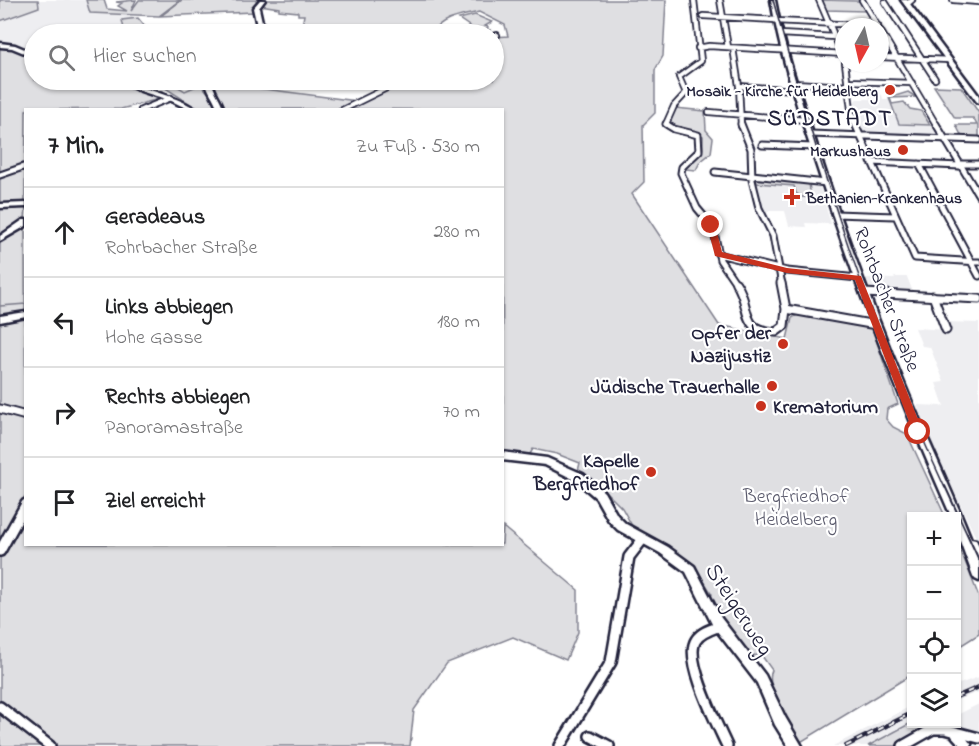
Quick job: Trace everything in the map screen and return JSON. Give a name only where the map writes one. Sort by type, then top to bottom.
[{"type":"main road","points":[[260,24],[256,8],[263,0]]},
{"type":"main road","name":"Rohrbacher Straße","points":[[773,0],[784,51],[805,120],[858,278],[918,432],[954,512]]},
{"type":"main road","points":[[908,1],[978,99]]},
{"type":"main road","points":[[0,45],[13,46],[24,51]]},
{"type":"main road","points":[[146,90],[171,98],[190,108]]},
{"type":"main road","points":[[212,90],[219,100],[220,108]]},
{"type":"main road","points":[[0,206],[24,205]]},
{"type":"main road","points":[[0,239],[24,223]]},
{"type":"main road","points":[[0,319],[24,314]]},
{"type":"main road","name":"Steigerweg","points":[[504,456],[543,461],[579,477],[600,495],[617,523],[664,550],[690,569],[720,626],[761,679],[793,746]]},
{"type":"main road","name":"Rohrbacher Straße","points":[[961,525],[979,557]]},
{"type":"main road","name":"Rohrbacher Straße","points":[[961,528],[979,576]]},
{"type":"street","points":[[694,0],[697,46],[701,61],[679,77],[686,94],[674,106],[666,124],[674,129],[698,135],[699,151],[683,166],[681,173],[697,208],[713,227],[718,254],[740,288],[753,327],[766,332],[782,329],[786,309],[773,236],[759,208],[752,176],[751,149],[742,128],[739,86],[720,0]]},
{"type":"street","points":[[780,34],[835,37],[819,0]]},
{"type":"street","points":[[862,0],[873,18]]},
{"type":"street","points":[[953,0],[979,2]]},
{"type":"street","points":[[885,2],[935,79]]},
{"type":"street","points":[[703,16],[835,24]]},
{"type":"street","points":[[889,45],[959,165],[977,188],[979,196]]},
{"type":"street","points":[[697,46],[835,54]]},
{"type":"street","points":[[889,58],[949,60]]},
{"type":"street","points":[[846,72],[852,117],[916,259],[979,262]]},
{"type":"street","points":[[739,86],[912,83]]},
{"type":"street","points":[[346,108],[383,90]]},
{"type":"street","points":[[146,108],[171,98]]},
{"type":"street","points":[[709,112],[805,120]]},
{"type":"street","points":[[810,134],[979,140]]},
{"type":"street","points":[[762,145],[814,147]]},
{"type":"street","points":[[871,162],[979,164]]},
{"type":"street","points":[[919,164],[979,276]]},
{"type":"street","points":[[0,175],[24,167]]},
{"type":"street","points":[[715,172],[826,183]]},
{"type":"street","points":[[835,213],[895,216]]},
{"type":"street","points":[[718,254],[780,269],[858,278]]},
{"type":"street","points":[[864,293],[979,298]]},
{"type":"street","points":[[933,296],[946,330]]},
{"type":"street","points":[[786,309],[876,325]]},
{"type":"street","points":[[0,409],[24,415]]},
{"type":"street","points":[[0,551],[24,508]]},
{"type":"street","points":[[560,746],[608,670],[615,647],[629,557],[643,539]]},
{"type":"street","points":[[720,626],[699,636],[694,644],[693,654],[727,746]]},
{"type":"street","points":[[0,707],[50,746]]},
{"type":"street","points":[[903,746],[933,729],[979,738]]},
{"type":"street","points":[[951,731],[967,746]]},
{"type":"street","points":[[590,736],[609,746]]},
{"type":"shaded area","points":[[38,0],[86,0],[90,13],[122,12],[132,16],[138,24],[24,24],[24,48],[0,42],[0,21],[39,7]]},
{"type":"shaded area","points":[[868,84],[883,86],[872,92],[882,95],[883,99],[903,104],[907,110],[924,110],[939,136],[864,133],[855,119],[853,102],[857,99],[871,99],[859,87],[869,87]]},
{"type":"shaded area","name":"Bethanien-Krankenhaus","points":[[755,177],[819,184],[831,224],[805,223],[806,227],[789,226],[785,211],[764,211]]},
{"type":"shaded area","points":[[894,277],[907,277],[913,292],[871,290],[866,278],[895,279]]},
{"type":"shaded area","points":[[945,322],[979,323],[979,544],[936,453],[917,405],[944,406],[936,383],[944,382],[930,347],[922,346],[915,328],[948,330]]},
{"type":"shaded area","points":[[979,677],[979,692],[961,699],[961,683]]},
{"type":"shaded area","points":[[979,704],[979,732],[961,727],[961,713]]},
{"type":"shaded area","points":[[907,708],[907,725],[868,746],[833,746]]},
{"type":"green space","points":[[0,0],[38,0],[39,7],[0,21]]},
{"type":"green space","points":[[86,0],[104,0],[107,9],[127,11],[118,6],[122,3],[116,2],[136,0],[131,11],[139,0],[180,0],[159,16],[90,13]]},
{"type":"green space","points":[[182,0],[261,0],[253,8],[253,12],[161,16]]},
{"type":"green space","name":"Bergfriedhof Heidelberg","points":[[265,0],[666,0],[663,56],[655,70],[655,113],[643,125],[644,182],[632,194],[719,325],[787,339],[792,318],[799,314],[872,328],[898,404],[887,409],[886,419],[893,427],[907,434],[943,512],[907,512],[907,677],[799,743],[774,697],[770,678],[772,670],[762,656],[752,655],[728,630],[711,597],[712,594],[694,565],[668,546],[635,531],[622,508],[604,490],[578,471],[580,463],[557,454],[533,449],[530,454],[504,452],[504,108],[347,108],[384,90],[504,90],[504,36],[508,36],[505,25],[479,12],[459,16],[442,24],[302,24],[304,15],[279,10],[279,8],[260,5]]},
{"type":"green space","points":[[821,0],[860,1],[865,11],[826,10]]},
{"type":"green space","points":[[475,15],[492,22],[466,24],[459,19]]},
{"type":"green space","points":[[138,18],[143,24],[123,24],[122,20]]},
{"type":"green space","points":[[0,42],[24,48],[24,90],[139,90],[159,99],[125,108],[24,108],[24,204],[0,204]]},
{"type":"green space","points":[[934,86],[961,87],[979,113],[979,137],[962,137],[956,125],[977,125],[973,118],[955,118]]},
{"type":"green space","points":[[169,90],[206,90],[216,107],[196,108]]},
{"type":"green space","points":[[215,90],[272,90],[357,101],[342,108],[223,108]]},
{"type":"green space","points":[[908,92],[916,97],[890,98],[892,104],[904,102],[910,109],[921,111],[930,125],[899,124],[889,98]]},
{"type":"green space","points":[[675,108],[705,111],[706,130],[713,138],[711,153],[700,162],[696,170],[684,169],[703,149],[703,136],[673,127],[668,123]]},
{"type":"green space","points":[[756,177],[809,183],[811,198],[802,197],[796,193],[794,186],[757,183]]},
{"type":"green space","points":[[0,206],[24,206],[24,221],[0,237]]},
{"type":"green space","points":[[24,225],[24,546],[504,546],[504,528],[578,590],[578,632],[566,660],[513,637],[447,663],[414,710],[410,746],[0,746],[0,241]]},
{"type":"green space","points":[[961,551],[979,597],[979,634],[961,645]]},
{"type":"green space","points":[[907,725],[907,728],[935,728],[904,746],[868,746]]},
{"type":"waterway","points":[[0,306],[24,304]]},
{"type":"tram line","points":[[773,0],[828,186],[849,247],[894,369],[945,488]]},
{"type":"tram line","points":[[945,486],[979,560]]},
{"type":"railway","points":[[961,695],[979,687]]},
{"type":"railway","points":[[846,746],[907,716]]},
{"type":"place","name":"Mosaik - Kirche für Heidelberg","points":[[890,90]]},
{"type":"place","name":"Markushaus","points":[[903,150]]},
{"type":"place","name":"Bethanien-Krankenhaus","points":[[792,197]]},
{"type":"place","name":"Opfer der Nazijustiz","points":[[783,344]]},
{"type":"place","name":"Jüdische Trauerhalle","points":[[772,386]]},
{"type":"place","name":"Krematorium","points":[[761,406]]},
{"type":"place","name":"Kapelle Bergfriedhof","points":[[651,472]]},
{"type":"district","name":"SÜDSTADT","points":[[830,117]]},
{"type":"route","points":[[711,225],[718,254],[787,271],[858,278],[918,432]]}]
